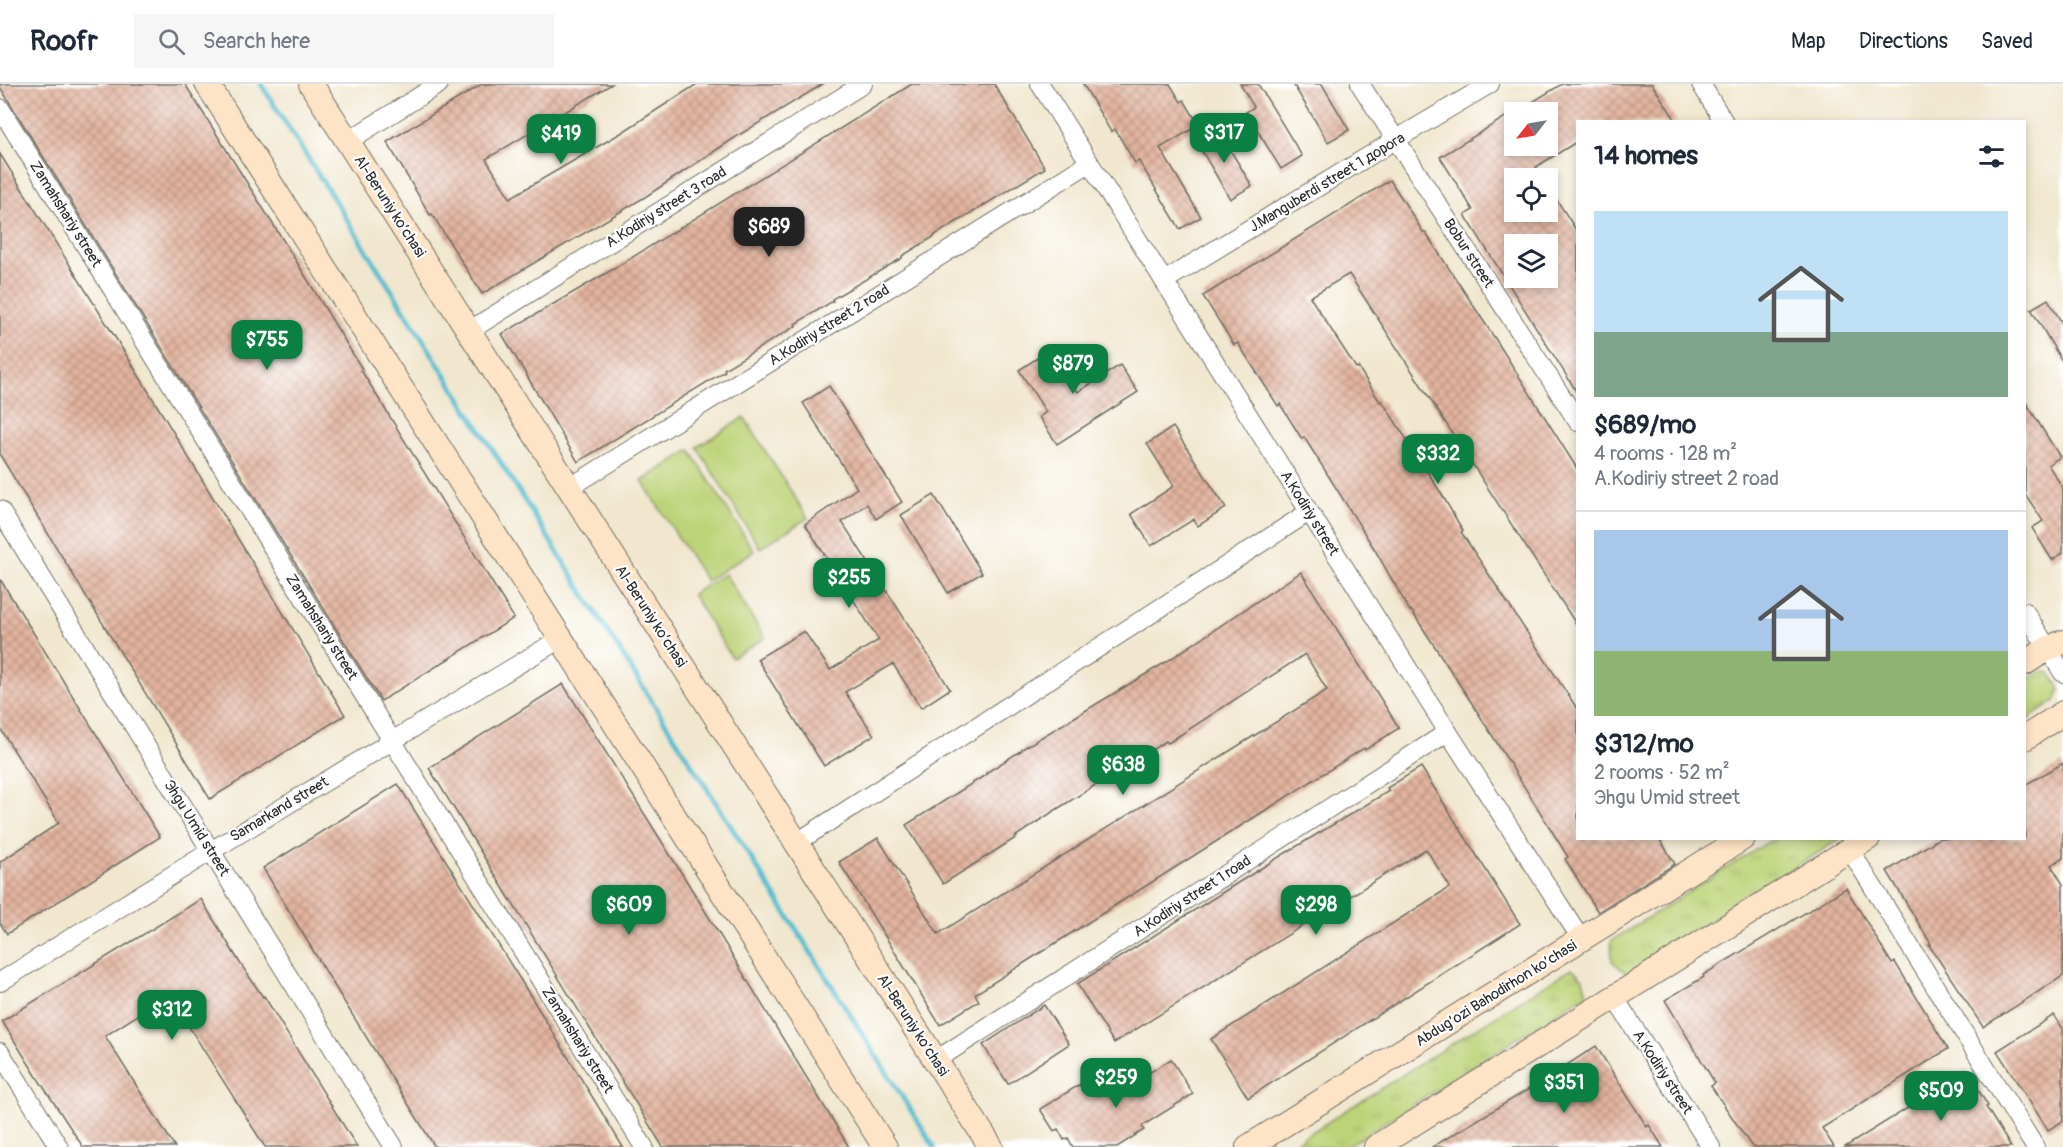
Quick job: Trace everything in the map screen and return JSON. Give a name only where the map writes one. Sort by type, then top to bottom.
[{"type":"main road","points":[[207,84],[885,1147]]},
{"type":"main road","name":"Al-Beruniy ko’chasi","points":[[311,84],[991,1147]]},
{"type":"main road","points":[[2026,662],[2055,646]]},
{"type":"main road","points":[[2026,737],[2063,713]]},
{"type":"main road","name":"Abdug’ozi Bahodirhon ko’chasi","points":[[1248,1147],[1740,840]]},
{"type":"main road","points":[[1376,1147],[1859,844]]},
{"type":"street","points":[[348,141],[439,84]]},
{"type":"street","name":"A.Kodiriy street 3 road","points":[[470,331],[863,84]]},
{"type":"street","name":"A.Kodiriy street","points":[[1040,84],[1448,732],[1582,940]]},
{"type":"street","name":"Bobur street","points":[[1360,84],[1576,419]]},
{"type":"street","name":"J.Manguberdi street 1 дорога","points":[[1164,281],[1490,84]]},
{"type":"street","points":[[1701,84],[1723,120]]},
{"type":"street","name":"Zamahshariy street","points":[[0,108],[644,1147]]},
{"type":"street","name":"A.Kodiriy street 2 road","points":[[569,488],[1089,163]]},
{"type":"street","name":"Эhgu Umid street","points":[[0,510],[394,1147]]},
{"type":"street","points":[[796,843],[1309,512]]},
{"type":"street","points":[[2026,613],[2055,646],[2063,673]]},
{"type":"street","name":"Samarkand street","points":[[0,982],[560,639]]},
{"type":"street","name":"A.Kodiriy street 1 road","points":[[936,1060],[1448,732]]},
{"type":"street","points":[[1859,844],[2035,1147]]},
{"type":"street","name":"A.Kodiriy street","points":[[1614,997],[1711,1147]]},
{"type":"street","points":[[0,1052],[59,1147]]},
{"type":"green space","points":[[744,417],[808,518],[760,548],[697,447]]},
{"type":"green space","points":[[690,450],[754,551],[706,581],[642,481]]},
{"type":"green space","points":[[725,574],[765,638],[732,658],[692,594]]},
{"type":"green space","points":[[2039,672],[2049,672],[2060,690],[2055,701],[2026,720],[2026,679]]},
{"type":"green space","points":[[1771,840],[1838,840],[1627,974],[1612,961],[1611,941]]},
{"type":"green space","points":[[1572,968],[1583,979],[1587,994],[1346,1147],[1288,1147]]},
{"type":"building","points":[[0,84],[185,84],[514,618],[381,701]]},
{"type":"building","points":[[482,84],[612,84],[486,159],[510,198],[621,133],[697,84],[823,84],[739,135],[645,197],[482,294],[432,214],[430,215],[387,142]]},
{"type":"building","points":[[912,84],[994,84],[1045,168],[832,299],[833,301],[795,324],[796,326],[578,462],[502,334],[615,268]]},
{"type":"building","points":[[1083,84],[1170,84],[1181,102],[1184,100],[1199,125],[1160,148],[1201,217],[1180,229],[1139,161],[1135,163],[1115,129],[1111,132]]},
{"type":"building","points":[[1240,84],[1258,84],[1302,156],[1281,169],[1246,112],[1254,107]]},
{"type":"building","points":[[1293,84],[1322,84],[1349,130],[1328,142]]},
{"type":"building","points":[[1562,84],[1652,84],[1676,120],[1576,120],[1576,142],[1558,153],[1558,102],[1532,102]]},
{"type":"building","points":[[1504,118],[1504,156],[1554,156],[1537,168],[1504,168],[1504,222],[1558,222],[1558,202],[1576,230],[1576,391],[1511,288],[1558,288],[1558,234],[1504,234],[1504,277],[1465,215],[1473,210],[1440,157]]},
{"type":"building","points":[[1217,128],[1252,186],[1230,199],[1196,141]]},
{"type":"building","points":[[0,154],[130,361],[345,715],[210,799],[0,455]]},
{"type":"building","points":[[1390,180],[1498,343],[1576,467],[1576,624],[1349,274],[1310,297],[1356,368],[1358,367],[1380,402],[1382,401],[1441,493],[1463,531],[1461,532],[1576,707],[1576,840],[1660,840],[1675,864],[1598,912],[1565,859],[1568,857],[1475,708],[1410,611],[1375,550],[1304,437],[1302,439],[1280,404],[1278,406],[1238,343],[1234,345],[1203,296]]},
{"type":"building","points":[[2048,299],[2063,325],[2063,363],[2031,309]]},
{"type":"building","points":[[1051,349],[1078,392],[1120,365],[1138,392],[1057,444],[1039,417],[1046,412],[1019,370]]},
{"type":"building","points":[[829,386],[902,502],[876,519],[867,504],[842,522],[950,689],[921,708],[893,664],[845,692],[874,735],[824,766],[757,659],[804,631],[830,670],[879,640],[805,524],[857,488],[803,403]]},
{"type":"building","points":[[2026,403],[2060,457],[2048,465],[2063,488],[2063,553],[2052,560],[2032,528],[2043,521],[2026,496]]},
{"type":"building","points":[[1173,427],[1226,508],[1198,526],[1194,519],[1151,546],[1131,514],[1174,486],[1147,444]]},
{"type":"building","points":[[934,495],[982,573],[948,593],[901,515]]},
{"type":"building","points":[[1301,572],[1399,728],[975,994],[979,1001],[940,1025],[839,862],[878,838],[938,934],[1327,690],[1305,654],[1168,743],[1166,741],[1054,811],[943,884],[906,825],[1022,749],[1166,662]]},
{"type":"building","points":[[0,579],[160,837],[7,934],[0,923],[0,862],[59,823],[0,728]]},
{"type":"building","points":[[563,684],[849,1147],[663,1147],[429,768]]},
{"type":"building","points":[[2063,763],[2063,858],[2051,865],[2063,884],[2063,976],[1983,1027],[1929,945],[1931,944],[1887,871],[1937,840],[2026,840],[2026,784]]},
{"type":"building","points":[[1421,767],[1520,924],[1248,1098],[1211,1039],[1450,887],[1426,849],[1114,1043],[1077,984],[1389,791],[1387,788]]},
{"type":"building","points":[[398,784],[623,1147],[435,1147],[340,995],[263,868]]},
{"type":"building","points":[[1846,888],[1892,964],[1895,962],[1948,1049],[1822,1128],[1834,1147],[1752,1147],[1711,1086],[1715,1083],[1665,1000]]},
{"type":"building","points":[[201,899],[357,1147],[265,1147],[169,995],[105,1036],[175,1147],[83,1147],[37,1077],[2,1021]]},
{"type":"building","points":[[1044,1005],[1069,1044],[1008,1084],[983,1045]]},
{"type":"building","points":[[2054,1015],[2063,1029],[2063,1121],[2048,1130],[1997,1051]]},
{"type":"building","points":[[1596,1046],[1647,1127],[1649,1125],[1663,1147],[1432,1147],[1539,1083]]},
{"type":"building","points":[[1171,1059],[1193,1094],[1142,1126],[1144,1130],[1117,1147],[1073,1147],[1068,1138],[1064,1140],[1058,1129],[1054,1131],[1040,1109],[1087,1080],[1092,1088],[1119,1092]]},
{"type":"building","points":[[1967,1071],[2011,1147],[1845,1147]]},
{"type":"waterway","points":[[261,84],[934,1147]]}]
